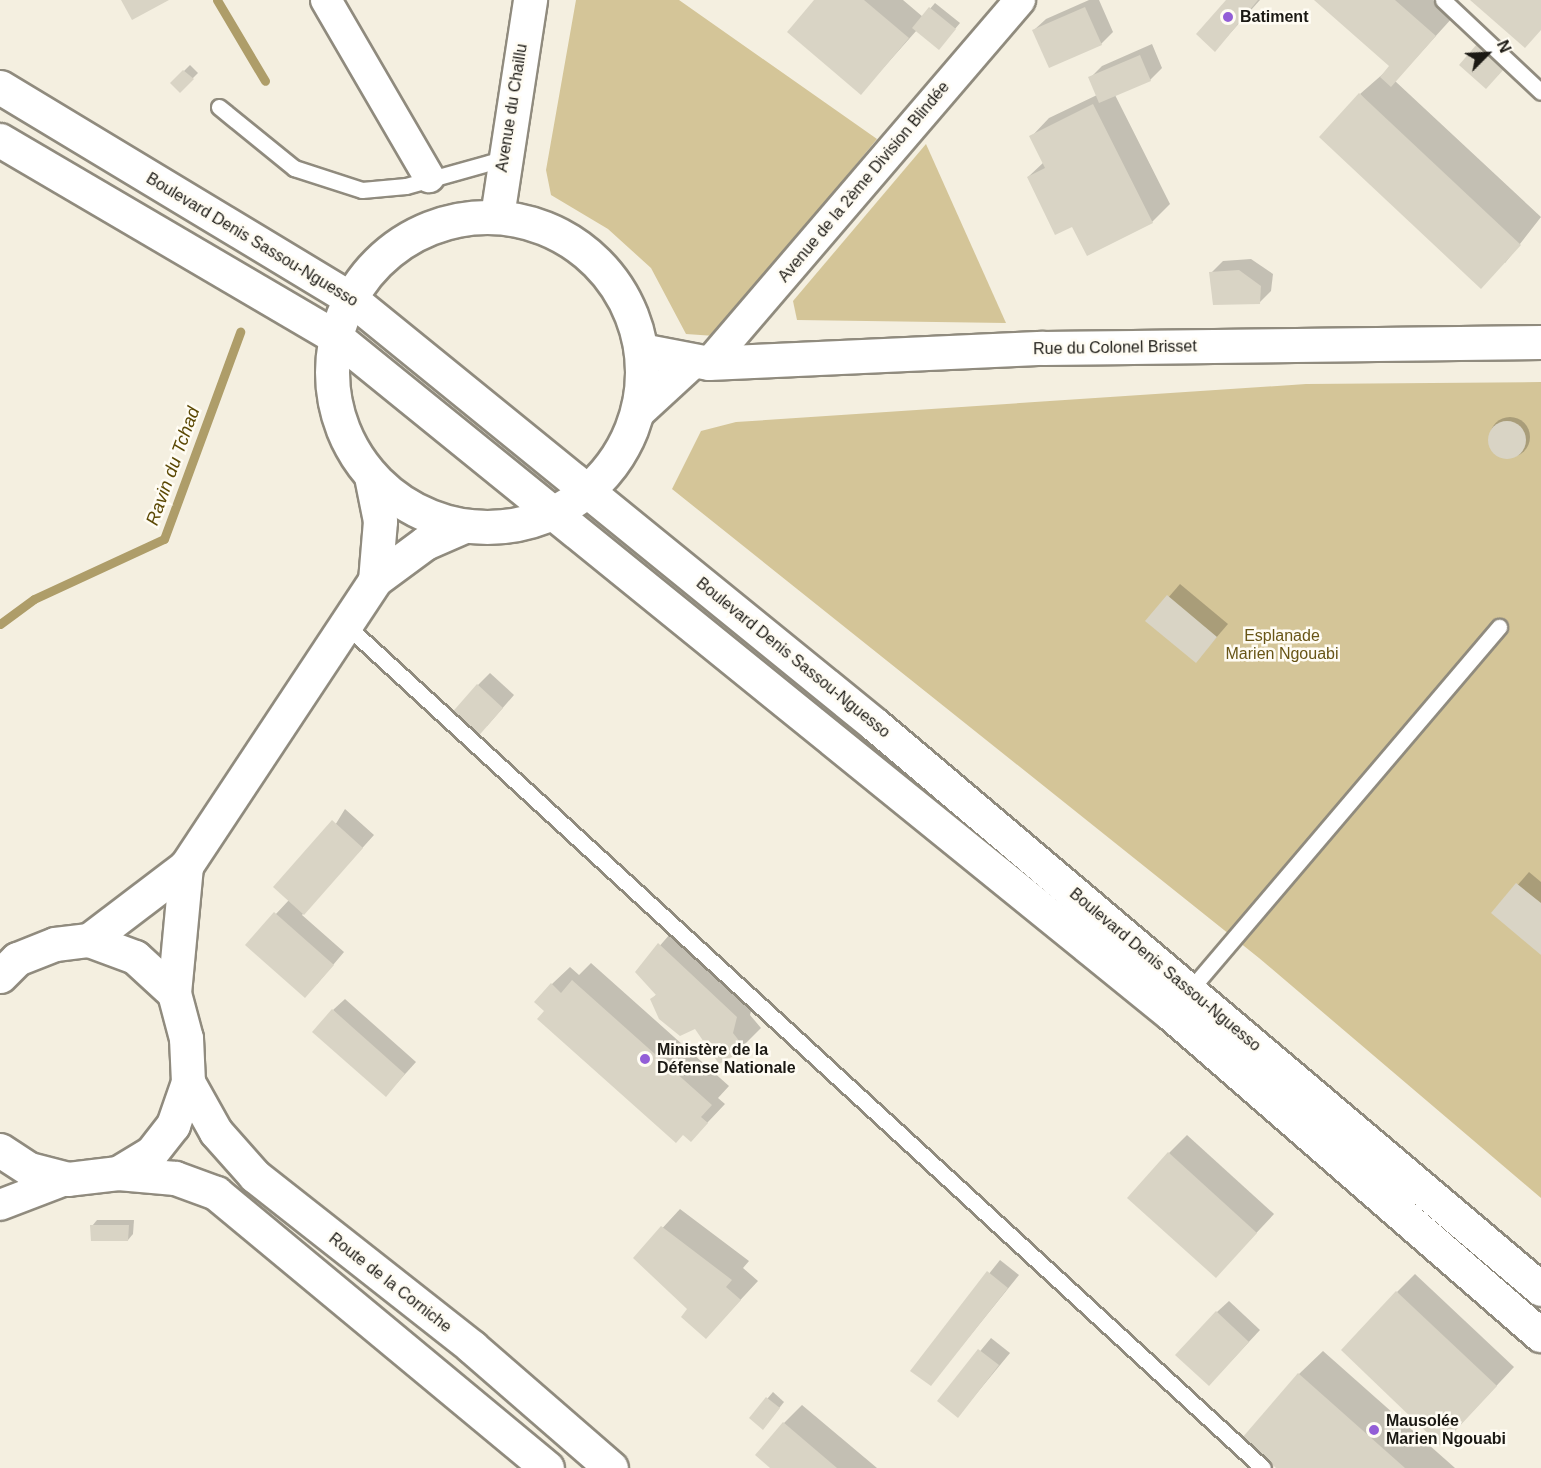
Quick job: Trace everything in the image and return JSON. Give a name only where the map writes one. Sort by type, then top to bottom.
[{"type":"main road","name":"Avenue du Chaillu","points":[[496,216],[502,159],[530,0]]},
{"type":"main road","name":"Boulevard Denis Sassou-Nguesso","points":[[0,87],[350,298],[589,491],[1190,990],[1541,1289]]},
{"type":"main road","name":"Boulevard Denis Sassou-Nguesso","points":[[0,140],[336,337],[1170,1013],[1541,1335]]},
{"type":"main road","points":[[496,216],[538,225],[576,244],[607,273],[624,300],[641,350],[639,410],[621,455],[589,491],[555,514],[510,527],[462,527],[412,509],[371,476],[345,434],[332,386],[336,337],[350,298],[377,262],[412,236],[453,220],[496,216]]},
{"type":"main road","name":"Rue du Colonel Brisset","points":[[641,350],[699,363],[1043,348],[1541,342]]},
{"type":"main road","points":[[639,410],[699,363]]},
{"type":"main road","points":[[371,476],[380,520],[375,580]]},
{"type":"main road","points":[[89,940],[186,866],[347,626],[375,580],[426,543],[462,527]]},
{"type":"main road","points":[[118,1173],[151,1153],[166,1135],[188,1082],[186,1038],[174,993],[186,866]]},
{"type":"main road","points":[[6,965],[55,944],[89,940],[135,957],[174,993]]},
{"type":"main road","name":"Route de la Corniche","points":[[188,1082],[216,1132],[255,1176],[472,1347],[611,1468]]},
{"type":"main road","points":[[0,1150],[30,1169],[68,1179],[118,1173],[175,1178],[216,1193],[547,1468]]},
{"type":"street","points":[[326,0],[429,177]]},
{"type":"street","name":"Avenue de la 2ème Division Blindée","points":[[699,363],[1020,0]]},
{"type":"street","points":[[0,1205],[68,1179]]},
{"type":"lane","points":[[1443,0],[1541,92]]},
{"type":"lane","points":[[219,107],[253,140],[323,181],[362,190],[406,186],[429,177],[502,159]]},
{"type":"lane","points":[[347,626],[1263,1468]]},
{"type":"lane","points":[[1190,990],[1499,627]]},
{"type":"green space","points":[[576,0],[679,0],[877,139],[715,336],[686,334],[651,268],[608,229],[551,195],[546,170]]},
{"type":"green space","points":[[926,144],[1006,323],[797,320],[793,301]]},
{"type":"green space","name":"Esplanade Marien Ngouabi","points":[[1541,382],[1541,1198],[1259,958],[672,489],[701,431],[736,422],[1306,384]]},
{"type":"building","points":[[121,0],[169,0],[132,20]]},
{"type":"building","points":[[814,0],[864,0],[909,38],[861,95],[787,32]]},
{"type":"building","name":"Batiment","points":[[1226,0],[1258,0],[1215,52],[1196,34]]},
{"type":"building","points":[[1314,0],[1395,0],[1436,36],[1391,87],[1380,77],[1389,66]]},
{"type":"building","points":[[1470,0],[1541,0],[1541,30],[1525,48]]},
{"type":"building","points":[[929,7],[956,29],[939,50],[912,28]]},
{"type":"building","points":[[1085,7],[1102,45],[1049,68],[1032,30]]},
{"type":"building","points":[[1477,44],[1504,69],[1486,89],[1459,65]]},
{"type":"building","points":[[1140,55],[1151,81],[1099,103],[1088,77]]},
{"type":"building","points":[[183,70],[194,79],[180,93],[170,83]]},
{"type":"building","points":[[1359,93],[1521,245],[1481,289],[1319,137]]},
{"type":"building","points":[[1093,104],[1153,223],[1087,256],[1072,227],[1055,235],[1027,177],[1045,168],[1029,136]]},
{"type":"building","points":[[1239,270],[1261,286],[1260,304],[1213,305],[1209,272]]},
{"type":"building","points":[[1507,421],[1520,427],[1526,440],[1520,453],[1507,459],[1494,453],[1488,440],[1494,427]]},
{"type":"building","points":[[1167,595],[1217,637],[1196,663],[1145,621]]},
{"type":"building","points":[[477,684],[503,708],[475,740],[449,716]]},
{"type":"building","points":[[332,820],[363,848],[304,915],[273,887]]},
{"type":"building","points":[[1516,883],[1541,903],[1541,955],[1491,913]]},
{"type":"building","points":[[274,912],[334,965],[305,998],[245,945]]},
{"type":"building","points":[[658,943],[737,1017],[733,1033],[744,1047],[737,1054],[719,1064],[695,1029],[680,1036],[659,1019],[650,999],[656,995],[635,972]]},
{"type":"building","points":[[572,980],[712,1105],[701,1117],[708,1123],[691,1142],[683,1135],[676,1143],[537,1019],[544,1011],[534,1002],[551,983],[561,993]]},
{"type":"building","points":[[332,1009],[405,1074],[386,1097],[312,1032]]},
{"type":"building","points":[[1168,1152],[1257,1233],[1216,1278],[1127,1198]]},
{"type":"building","points":[[90,1225],[129,1225],[128,1241],[91,1241]]},
{"type":"building","points":[[661,1226],[732,1280],[726,1287],[741,1300],[706,1339],[681,1317],[687,1309],[633,1258]]},
{"type":"building","points":[[987,1271],[1008,1288],[931,1386],[910,1371]]},
{"type":"building","points":[[1396,1291],[1497,1386],[1441,1446],[1341,1350]]},
{"type":"building","points":[[1216,1311],[1249,1342],[1209,1386],[1175,1355]]},
{"type":"building","points":[[978,1349],[999,1365],[958,1418],[937,1401]]},
{"type":"building","points":[[1298,1373],[1405,1468],[1276,1468],[1242,1438]]},
{"type":"building","points":[[766,1397],[780,1408],[763,1430],[749,1418]]},
{"type":"building","points":[[783,1422],[837,1468],[770,1468],[755,1455]]},
{"type":"waterway","name":"Ravin du Tchad","points":[[217,0],[265,81]]},
{"type":"waterway","name":"Ravin du Tchad","points":[[0,624],[34,599],[164,539],[240,332]]},
{"type":"place","name":"Batiment","points":[[1228,17]]},
{"type":"place","name":"Ministère de la Défense Nationale","points":[[645,1059]]},
{"type":"place","name":"Mausolée Marien Ngouabi","points":[[1374,1430]]}]
